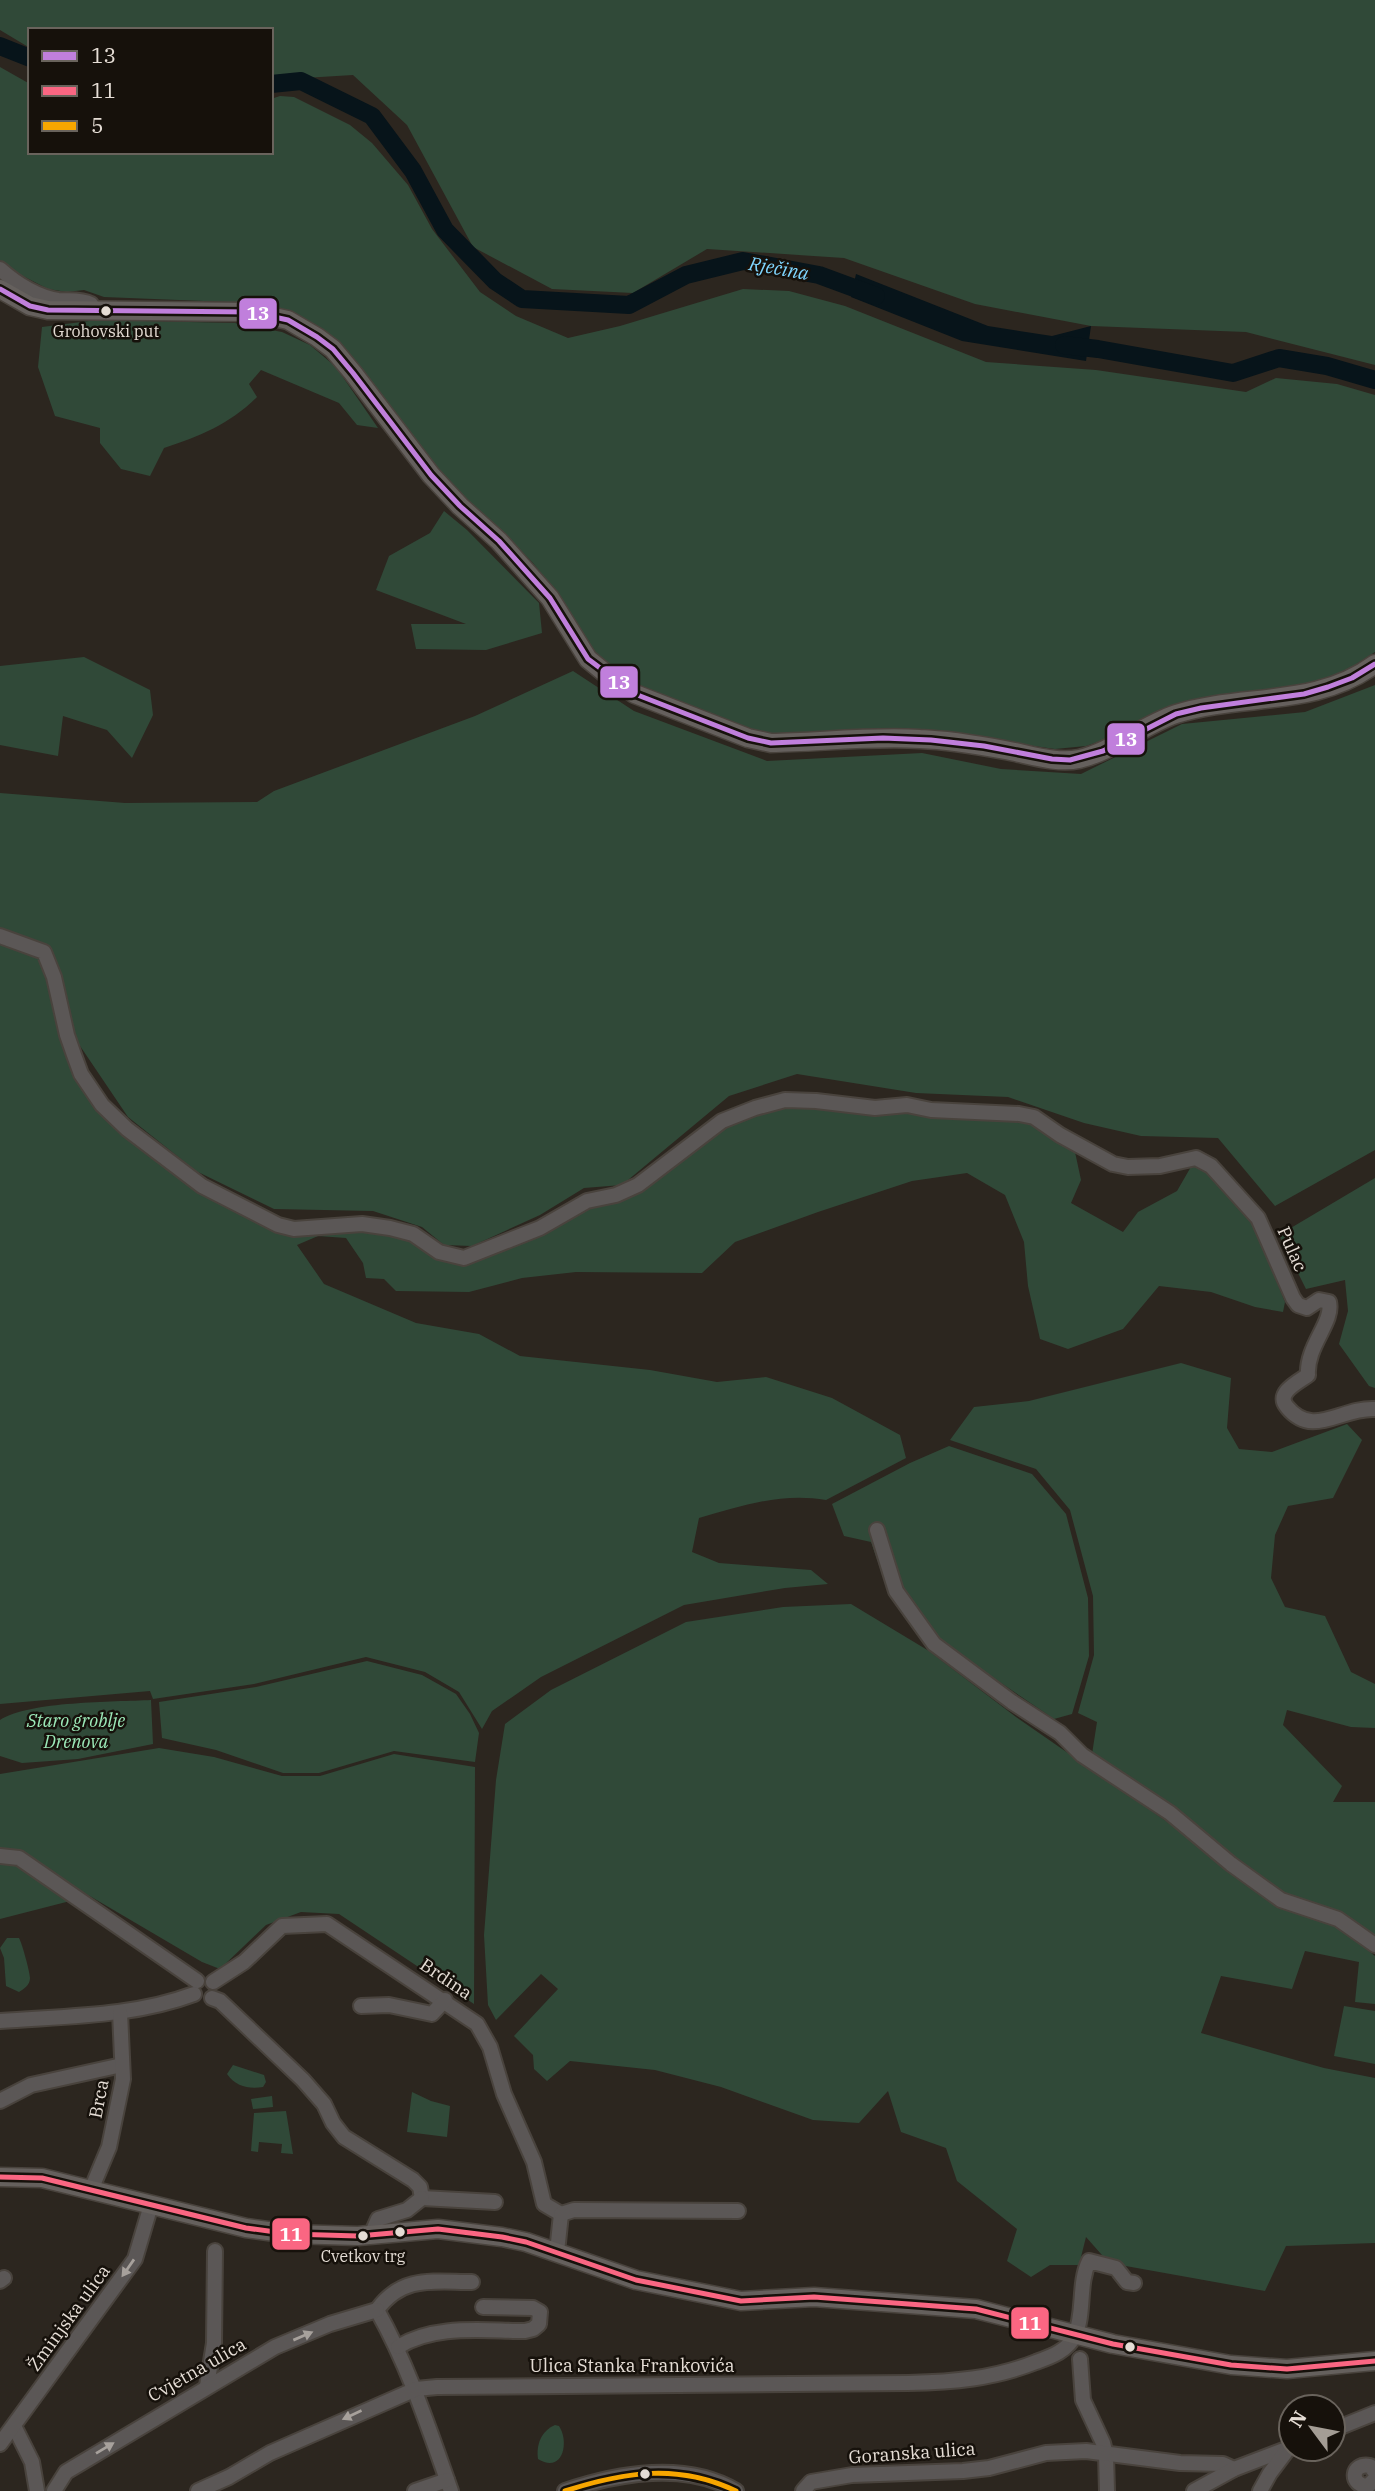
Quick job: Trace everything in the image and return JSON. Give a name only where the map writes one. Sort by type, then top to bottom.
[{"type":"main road","points":[[0,289],[38,309],[251,312],[288,320],[317,337],[333,349],[353,373],[431,475],[499,541],[550,598],[588,659],[635,694],[748,738],[771,743],[921,739],[1049,758],[1078,759],[1179,713],[1306,695],[1336,687],[1375,664]]},
{"type":"main road","points":[[0,2177],[42,2178],[246,2228],[307,2235],[372,2235],[438,2229],[526,2242],[636,2280],[741,2301],[814,2297],[976,2309],[1075,2335],[1231,2365],[1300,2368],[1375,2361]]},
{"type":"street","points":[[0,269],[28,289],[54,299],[85,301],[91,303],[94,310]]},
{"type":"street","name":"Pulac","points":[[0,936],[44,952],[54,977],[67,1035],[81,1074],[112,1116],[210,1191],[278,1224],[294,1229],[362,1224],[413,1234],[446,1255],[464,1258],[540,1228],[587,1201],[625,1193],[722,1121],[754,1108],[785,1100],[875,1108],[907,1105],[931,1110],[1019,1114],[1034,1117],[1060,1135],[1113,1164],[1128,1167],[1160,1166],[1196,1158],[1211,1166],[1258,1218],[1298,1305],[1307,1308],[1319,1300],[1329,1302],[1330,1315],[1314,1343],[1307,1363],[1308,1375],[1286,1392],[1284,1404],[1293,1413],[1312,1422],[1322,1422],[1351,1410],[1375,1409]]},
{"type":"street","points":[[877,1530],[896,1591],[934,1644],[1012,1702],[1060,1732],[1082,1755],[1170,1813],[1231,1864],[1281,1900],[1338,1919],[1375,1945]]},
{"type":"street","points":[[0,1856],[19,1858],[195,1987],[204,2001],[212,1998],[220,2001],[303,2080],[324,2104],[333,2123],[344,2137],[413,2180],[420,2187],[422,2198]]},
{"type":"street","name":"Brdina","points":[[213,1982],[244,1962],[282,1926],[327,1924],[445,2000],[477,2024],[490,2046],[504,2094],[534,2162],[544,2204],[561,2214]]},
{"type":"street","points":[[0,2021],[120,2011],[167,2004],[205,1978],[213,1982],[215,1987],[212,1998]]},
{"type":"street","points":[[361,2006],[388,2005],[432,2014],[445,2000]]},
{"type":"street","name":"Brca","points":[[90,2190],[109,2147],[123,2079],[120,2011]]},
{"type":"street","points":[[0,2101],[31,2085],[122,2065]]},
{"type":"street","points":[[422,2198],[495,2202]]},
{"type":"street","points":[[372,2235],[378,2219],[407,2210],[422,2198]]},
{"type":"street","name":"Žminjska ulica","points":[[0,2444],[135,2259],[151,2205]]},
{"type":"street","points":[[557,2252],[561,2214],[575,2210],[738,2211]]},
{"type":"street","points":[[207,2386],[214,2343],[215,2251]]},
{"type":"street","points":[[1075,2335],[1089,2261],[1116,2268],[1127,2282],[1134,2283]]},
{"type":"street","points":[[415,2491],[449,2486],[398,2347],[377,2310],[385,2299],[408,2284],[472,2282]]},
{"type":"street","points":[[398,2347],[412,2338],[435,2332],[525,2331],[539,2324],[540,2312],[533,2308],[484,2307]]},
{"type":"street","name":"Cvjetna ulica","points":[[54,2491],[66,2472],[275,2347],[330,2324],[377,2310]]},
{"type":"street","name":"Ulica Stanka Frankovića","points":[[198,2491],[270,2453],[415,2389],[961,2381],[1004,2374],[1048,2358],[1066,2347],[1075,2335]]},
{"type":"street","points":[[1080,2359],[1083,2400],[1106,2455],[1107,2491]]},
{"type":"street","points":[[1347,2424],[1375,2413]]},
{"type":"street","points":[[14,2426],[32,2462],[37,2491]]},
{"type":"street","name":"Goranska ulica","points":[[803,2491],[811,2482],[852,2475],[963,2471],[989,2468],[1046,2453],[1086,2451],[1223,2465],[1234,2469]]},
{"type":"street","points":[[1194,2491],[1234,2469],[1277,2453]]},
{"type":"street","points":[[1260,2491],[1278,2463]]},
{"type":"street","points":[[1375,2472],[1370,2466],[1363,2465],[1356,2468],[1354,2475],[1361,2486],[1368,2486],[1375,2479]]},
{"type":"street","points":[[565,2491],[632,2476],[686,2473],[723,2483],[736,2491]]},
{"type":"green space","points":[[0,0],[1375,0],[1375,365],[1246,332],[1091,326],[975,304],[844,258],[707,249],[633,293],[552,289],[473,247],[407,125],[353,75],[273,80],[273,28],[28,28],[28,47],[0,30]]},
{"type":"green space","points":[[0,67],[28,83],[28,154],[273,154],[273,98],[294,97],[350,125],[372,143],[408,185],[432,229],[480,292],[516,316],[568,338],[620,326],[743,289],[789,291],[845,306],[986,362],[1096,370],[1246,392],[1276,378],[1337,384],[1375,395],[1375,652],[1333,679],[1306,687],[1175,704],[1112,737],[1086,746],[1055,749],[921,730],[771,736],[637,687],[588,648],[558,594],[533,563],[503,532],[463,501],[290,312],[253,303],[104,297],[84,290],[67,292],[48,289],[19,274],[0,260]]},
{"type":"green space","points":[[97,320],[235,323],[282,332],[310,345],[336,367],[378,428],[357,425],[339,403],[261,370],[249,384],[257,397],[236,415],[214,428],[164,448],[150,476],[121,469],[100,443],[100,428],[55,416],[38,367],[42,327]]},
{"type":"green space","points":[[444,511],[467,530],[539,603],[542,633],[486,650],[416,649],[411,624],[466,624],[376,590],[389,556],[430,533]]},
{"type":"green space","points":[[84,657],[150,690],[153,715],[132,758],[107,730],[63,716],[58,756],[0,745],[0,666]]},
{"type":"green space","points":[[573,671],[634,711],[767,761],[922,753],[1001,769],[1081,774],[1182,724],[1305,712],[1375,685],[1375,1150],[1275,1206],[1218,1138],[1141,1136],[1084,1123],[1008,1097],[916,1093],[797,1074],[729,1096],[622,1185],[584,1188],[540,1215],[472,1246],[444,1245],[422,1227],[373,1211],[274,1209],[196,1171],[128,1117],[76,1040],[66,992],[50,978],[87,1090],[263,1224],[362,1228],[412,1239],[442,1259],[534,1238],[586,1210],[627,1198],[726,1126],[757,1112],[788,1105],[1026,1120],[1075,1152],[1081,1180],[1071,1203],[1123,1232],[1138,1212],[1177,1191],[1192,1165],[1205,1170],[1252,1222],[1285,1302],[1283,1312],[1255,1307],[1211,1292],[1159,1286],[1123,1329],[1068,1349],[1040,1339],[1028,1286],[1024,1242],[1005,1195],[967,1173],[912,1181],[735,1242],[702,1273],[576,1272],[522,1278],[469,1292],[396,1291],[384,1279],[366,1278],[363,1263],[346,1238],[318,1236],[297,1245],[324,1284],[416,1323],[479,1334],[520,1356],[650,1370],[717,1382],[766,1377],[832,1398],[900,1435],[906,1458],[826,1500],[777,1499],[699,1518],[692,1552],[719,1563],[811,1570],[828,1584],[785,1588],[684,1605],[541,1677],[492,1711],[482,1729],[459,1692],[425,1672],[366,1657],[254,1684],[153,1699],[150,1691],[0,1704],[0,793],[125,803],[257,802],[274,791],[475,716]]},
{"type":"green space","points":[[1375,1178],[1375,1388],[1369,1386],[1339,1344],[1348,1311],[1345,1280],[1306,1289],[1279,1235]]},
{"type":"green space","points":[[1181,1363],[1231,1378],[1227,1428],[1239,1449],[1272,1452],[1347,1424],[1362,1440],[1333,1498],[1288,1506],[1275,1535],[1271,1578],[1285,1607],[1325,1616],[1351,1672],[1375,1684],[1375,1728],[1351,1727],[1287,1710],[1283,1725],[1342,1786],[1333,1802],[1375,1802],[1375,1941],[1282,1894],[1092,1754],[1097,1722],[1078,1713],[1094,1655],[1093,1596],[1070,1510],[1036,1469],[950,1440],[974,1407],[1029,1401]]},
{"type":"green space","points":[[949,1446],[1032,1474],[1066,1514],[1088,1598],[1089,1656],[1072,1714],[1054,1719],[904,1617],[887,1588],[871,1542],[844,1536],[832,1504]]},
{"type":"green space","points":[[851,1604],[929,1651],[1016,1717],[1166,1821],[1278,1908],[1337,1925],[1375,1956],[1375,2004],[1355,2002],[1359,1962],[1305,1951],[1292,1989],[1221,1976],[1201,2033],[1324,2068],[1375,2078],[1375,2243],[1286,2246],[1265,2291],[1109,2263],[1086,2237],[1079,2265],[1050,2265],[1031,2277],[1007,2261],[1017,2229],[957,2181],[946,2148],[901,2132],[888,2091],[859,2123],[813,2120],[721,2087],[655,2070],[570,2061],[547,2081],[534,2069],[533,2055],[514,2036],[558,1989],[541,1974],[496,2020],[488,2005],[484,1935],[496,1780],[505,1724],[551,1690],[686,1622],[783,1607]]},
{"type":"green space","points":[[367,1661],[422,1675],[456,1694],[479,1733],[475,1762],[394,1751],[319,1773],[283,1773],[216,1750],[162,1738],[159,1702],[256,1687]]},
{"type":"green space","name":"Staro groblje Drenova","points":[[151,1700],[153,1744],[78,1759],[22,1763],[0,1756],[0,1720],[13,1714],[51,1706]]},
{"type":"green space","points":[[159,1748],[214,1757],[282,1776],[320,1776],[394,1754],[475,1767],[474,2004],[339,1914],[301,1912],[266,1925],[220,1969],[202,1962],[20,1855],[0,1853],[0,1774]]},
{"type":"green space","points":[[0,1859],[15,1861],[74,1900],[0,1919]]},
{"type":"green space","points":[[7,1938],[19,1938],[29,1970],[29,1983],[19,1992],[6,1986],[4,1958],[0,1948]]},
{"type":"green space","points":[[1344,2006],[1375,2011],[1375,2064],[1334,2056]]},
{"type":"green space","points":[[233,2065],[264,2075],[266,2082],[263,2087],[248,2087],[234,2082],[227,2074]]},
{"type":"green space","points":[[412,2092],[450,2106],[447,2137],[407,2132]]},
{"type":"green space","points":[[272,2096],[273,2107],[253,2109],[251,2099]]},
{"type":"green space","points":[[286,2111],[293,2154],[281,2153],[282,2144],[259,2142],[258,2152],[251,2151],[254,2113]]},
{"type":"green space","points":[[555,2425],[559,2426],[562,2433],[564,2448],[558,2460],[546,2463],[538,2459],[539,2444],[546,2431]]},
{"type":"shaded area","points":[[856,274],[988,326],[1052,336],[1091,326],[1086,361],[962,341],[851,297]]},
{"type":"waterway","name":"Rječina","points":[[0,46],[28,57]]},
{"type":"waterway","name":"Rječina","points":[[273,84],[301,81],[372,116],[413,171],[445,230],[495,281],[522,299],[629,305],[686,275],[743,261],[819,275],[876,296]]},
{"type":"waterway","name":"Rječina","points":[[1064,345],[1233,373],[1279,358],[1327,366],[1375,380]]},
{"type":"transit line","name":"13","points":[[0,289],[30,306],[48,310],[251,312],[288,320],[317,337],[333,349],[353,373],[431,475],[499,541],[550,598],[588,659],[635,694],[748,738],[771,743],[883,738],[931,740],[1070,760],[1103,751],[1176,714],[1304,694],[1352,678],[1375,664]]},
{"type":"transit line","name":"11","points":[[0,2177],[42,2178],[246,2228],[290,2234],[358,2236],[438,2229],[502,2237],[526,2242],[636,2280],[741,2301],[814,2297],[976,2309],[1113,2344],[1231,2365],[1287,2369],[1375,2361]]},
{"type":"transit line","name":"5","points":[[565,2491],[608,2479],[651,2473],[693,2477],[736,2491]]},
{"type":"place","name":"Grohovski put","points":[[106,311]]},
{"type":"place","name":"Cvetkov trg","points":[[363,2236]]}]
